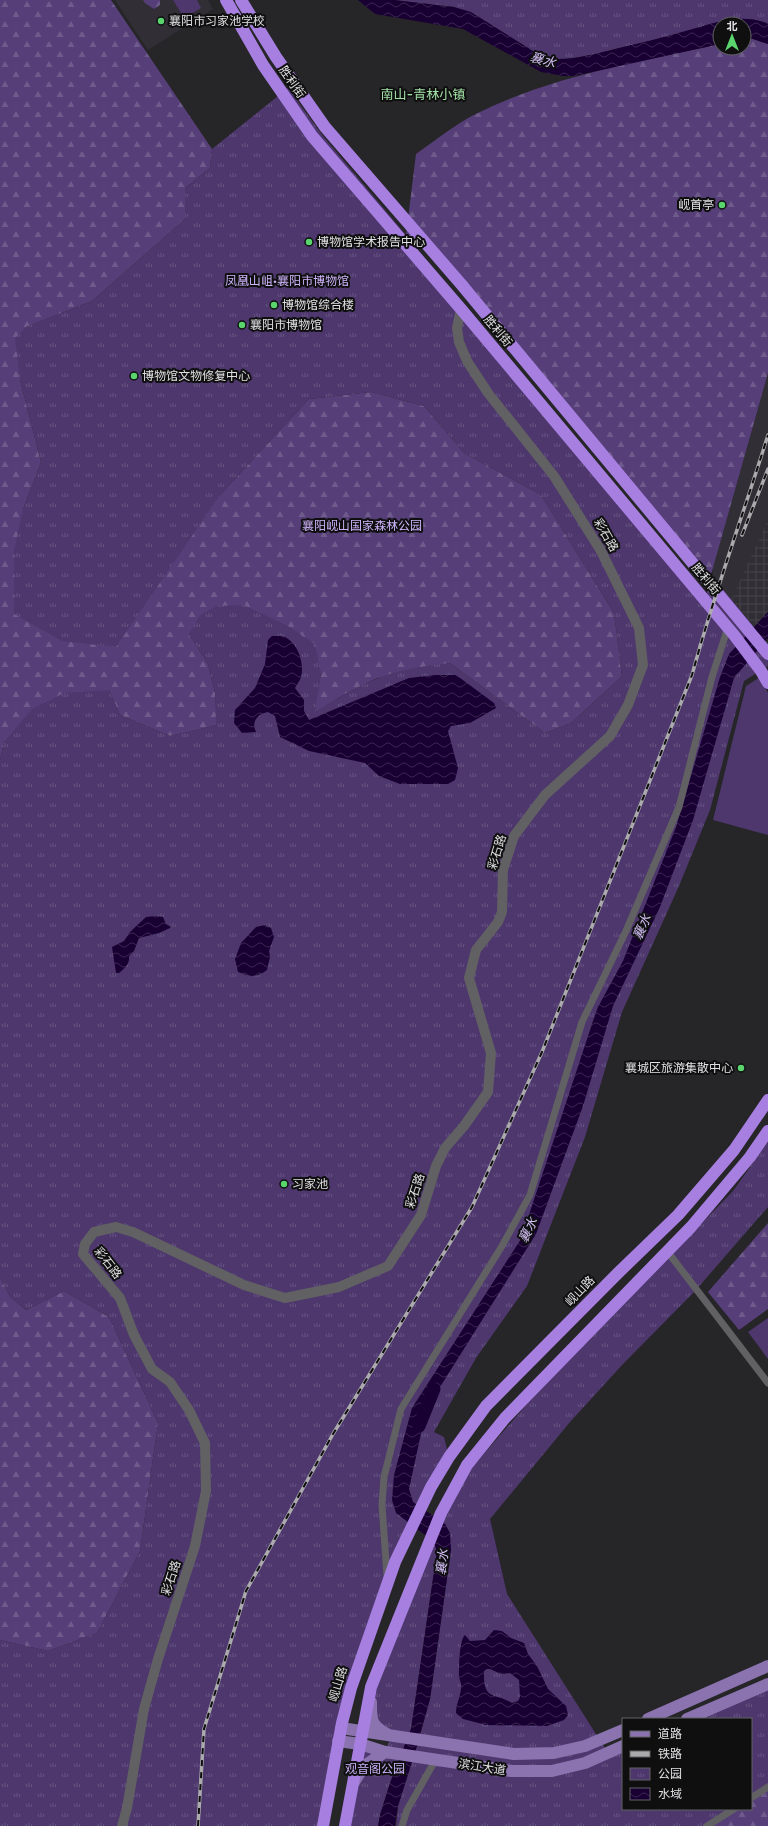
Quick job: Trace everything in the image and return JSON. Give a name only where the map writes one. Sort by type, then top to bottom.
[{"type":"highway","name":"胜利街","points":[[226,0],[264,65],[312,136],[462,309],[731,631],[761,671],[768,683]]},
{"type":"highway","name":"胜利街","points":[[241,0],[276,58],[325,127],[460,284],[768,654]]},
{"type":"highway","name":"岘山路","points":[[323,1826],[338,1741],[351,1688],[398,1555],[430,1487],[449,1457],[486,1406],[618,1272],[678,1215],[734,1150],[768,1100]]},
{"type":"highway","points":[[345,1826],[371,1687],[441,1513],[467,1464],[505,1418],[691,1227],[750,1157],[768,1131]]},
{"type":"main road","points":[[650,1718],[768,1666]]},
{"type":"main road","points":[[689,1718],[768,1684]]},
{"type":"main road","points":[[371,1687],[371,1718],[376,1728],[391,1736]]},
{"type":"main road","name":"滨江大道","points":[[341,1728],[514,1754],[554,1753],[585,1746],[622,1730]]},
{"type":"main road","name":"滨江大道","points":[[338,1741],[360,1744],[385,1752],[511,1771],[552,1771],[585,1763],[622,1746]]},
{"type":"main road","points":[[353,1783],[364,1766],[385,1752]]},
{"type":"street","name":"彩石路","points":[[122,1826],[127,1808],[144,1709],[158,1660],[195,1546],[206,1491],[205,1443],[190,1410],[170,1382],[152,1369],[134,1335],[120,1298],[83,1254],[84,1244],[94,1232],[116,1227],[133,1232],[244,1285],[285,1298],[339,1287],[388,1266],[421,1215],[436,1166],[444,1148],[464,1126],[488,1092],[491,1053],[469,978],[476,950],[498,922],[502,912],[503,870],[514,836],[545,795],[610,736],[628,705],[643,665],[639,628],[601,551],[554,476],[488,393],[467,361],[459,342],[457,328],[462,309]]},
{"type":"street","points":[[388,1583],[382,1504],[384,1477],[401,1409],[502,1246],[530,1195],[582,1022],[626,931],[679,807],[712,677],[731,631]]},
{"type":"street","points":[[668,1251],[768,1383]]},
{"type":"street","points":[[402,1826],[407,1810],[436,1759]]},
{"type":"street","points":[[752,1797],[768,1787]]},
{"type":"street","points":[[707,1826],[732,1810]]},
{"type":"shaded area","name":"襄阳市习家池学校","points":[[115,0],[208,0],[213,9],[148,50]]},
{"type":"shaded area","points":[[768,373],[768,520],[701,677],[676,669],[713,577],[713,567]]},
{"type":"shaded area","points":[[768,520],[768,612],[754,627],[731,600]]},
{"type":"green space","name":"襄阳岘山国家森林公园","points":[[0,0],[111,0],[212,149],[210,168],[185,188],[185,219],[92,301],[26,327],[20,380],[41,462],[23,509],[220,495],[309,399],[371,392],[424,406],[464,453],[541,495],[614,613],[622,676],[571,723],[545,733],[450,663],[377,678],[345,694],[314,713],[321,673],[189,634],[208,664],[215,693],[217,725],[170,736],[120,715],[109,690],[4,742],[0,760]]},
{"type":"green space","points":[[143,0],[160,0],[160,5],[154,9]]},
{"type":"green space","points":[[173,0],[197,0],[201,8],[184,18]]},
{"type":"green space","points":[[394,0],[768,0],[768,24],[752,20],[752,16],[712,16],[712,24],[684,32],[591,55],[554,59],[544,58],[454,7]]},
{"type":"green space","points":[[752,39],[768,44],[768,373],[709,582],[427,245],[406,235],[416,154],[464,121],[509,99],[568,79],[712,46],[712,56],[752,56]]},
{"type":"green space","name":"习家池","points":[[288,88],[323,136],[406,235],[413,254],[702,596],[702,606],[713,577],[768,644],[768,666],[744,681],[710,810],[679,886],[622,1012],[585,1137],[527,1286],[476,1358],[434,1432],[444,1437],[449,1457],[421,1507],[351,1688],[323,1826],[0,1826],[0,1640],[48,1651],[97,1633],[140,1551],[158,1423],[109,1317],[64,1291],[26,1310],[10,1297],[0,1277],[0,760],[4,742],[32,709],[64,693],[109,690],[120,715],[170,736],[216,725],[215,693],[208,664],[189,634],[200,615],[217,606],[244,605],[288,626],[315,644],[321,673],[315,712],[356,688],[378,678],[425,666],[450,663],[545,733],[571,723],[622,676],[614,613],[541,495],[464,453],[424,406],[371,392],[309,399],[220,495],[116,647],[62,641],[14,614],[14,551],[23,509],[41,462],[20,380],[15,338],[26,327],[92,301],[185,219],[185,188],[210,168],[212,149]]},
{"type":"green space","points":[[760,677],[768,693],[768,835],[713,820],[746,686]]},
{"type":"green space","points":[[768,1142],[768,1207],[695,1291],[623,1364],[570,1422],[490,1519],[507,1594],[608,1753],[622,1746],[622,1810],[732,1810],[707,1826],[396,1826],[398,1806],[430,1699],[451,1550],[442,1522],[471,1469],[528,1403],[733,1191]]},
{"type":"green space","points":[[768,1223],[768,1309],[739,1330],[708,1292]]},
{"type":"green space","points":[[0,1277],[10,1297],[26,1310],[64,1291],[109,1317],[158,1423],[140,1551],[97,1633],[48,1651],[0,1640]]},
{"type":"green space","points":[[768,1318],[768,1359],[748,1332]]},
{"type":"green space","name":"观音阁公园","points":[[433,1541],[437,1551],[411,1729],[390,1783],[378,1826],[345,1826],[360,1744],[385,1752],[391,1736],[363,1731],[371,1687]]},
{"type":"green space","points":[[768,1684],[768,1787],[752,1797],[752,1718],[689,1718]]},
{"type":"green space","points":[[768,1787],[768,1826],[707,1826],[732,1810],[752,1810],[752,1797]]},
{"type":"water","name":"襄水","points":[[358,0],[394,0],[454,7],[471,12],[544,58],[554,59],[582,57],[600,53],[712,24],[712,46],[574,76],[563,76],[541,72],[463,29],[375,14]]},
{"type":"water","name":"襄水","points":[[752,19],[768,24],[768,44],[753,39]]},
{"type":"water","name":"襄水","points":[[768,612],[768,638],[734,678],[693,820],[660,907],[613,1006],[583,1106],[536,1234],[427,1406],[409,1489],[413,1502],[445,1524],[450,1533],[451,1550],[430,1699],[398,1806],[395,1826],[378,1826],[390,1783],[411,1729],[437,1551],[433,1541],[396,1513],[392,1500],[394,1475],[412,1408],[521,1239],[598,1007],[623,961],[676,827],[720,677],[729,654]]},
{"type":"water","points":[[272,636],[282,636],[287,638],[296,647],[299,653],[302,671],[301,678],[295,688],[304,700],[304,711],[309,720],[409,678],[435,675],[456,675],[494,703],[496,708],[470,723],[451,726],[448,731],[458,768],[455,780],[448,784],[400,784],[379,776],[365,763],[309,751],[280,737],[275,716],[268,712],[256,719],[254,725],[256,732],[242,733],[234,723],[235,710],[255,688],[265,664],[268,640]]},
{"type":"water","points":[[146,917],[163,917],[166,924],[171,926],[170,928],[159,933],[139,938],[134,951],[129,956],[127,966],[119,973],[116,973],[112,947],[124,941],[130,932]]},
{"type":"water","points":[[265,925],[271,928],[274,937],[269,951],[270,957],[267,970],[253,976],[238,972],[235,959],[241,943],[256,927]]},
{"type":"water","points":[[494,1630],[502,1631],[511,1638],[524,1643],[528,1654],[537,1666],[548,1689],[566,1706],[568,1715],[564,1720],[547,1726],[486,1725],[463,1719],[456,1713],[461,1688],[459,1662],[460,1648],[463,1638],[465,1635],[470,1641],[485,1640]],"holes":[[[490,1669],[501,1674],[510,1673],[519,1680],[520,1697],[518,1701],[512,1703],[488,1692],[484,1681],[484,1671]]]},
{"type":"waterway","name":"襄水","points":[[419,1426],[434,1389]]},
{"type":"railway","points":[[198,1826],[204,1729],[246,1591],[333,1434],[472,1207],[542,1052],[692,675],[719,585],[768,435]]},
{"type":"railway","points":[[742,535],[768,469]]},
{"type":"place","name":"襄阳市习家池学校","points":[[161,21]]},
{"type":"place","name":"岘首亭","points":[[722,205]]},
{"type":"place","name":"博物馆学术报告中心","points":[[309,242]]},
{"type":"place","name":"博物馆综合楼","points":[[274,305]]},
{"type":"place","name":"襄阳市博物馆","points":[[242,325]]},
{"type":"place","name":"博物馆文物修复中心","points":[[134,376]]},
{"type":"place","name":"襄城区旅游集散中心","points":[[741,1068]]},
{"type":"place","name":"习家池","points":[[284,1184]]},
{"type":"district","name":"南山-青林小镇","points":[[423,94]]},
{"type":"park label","name":"凤凰山岨·襄阳市博物馆","points":[[287,281]]}]
